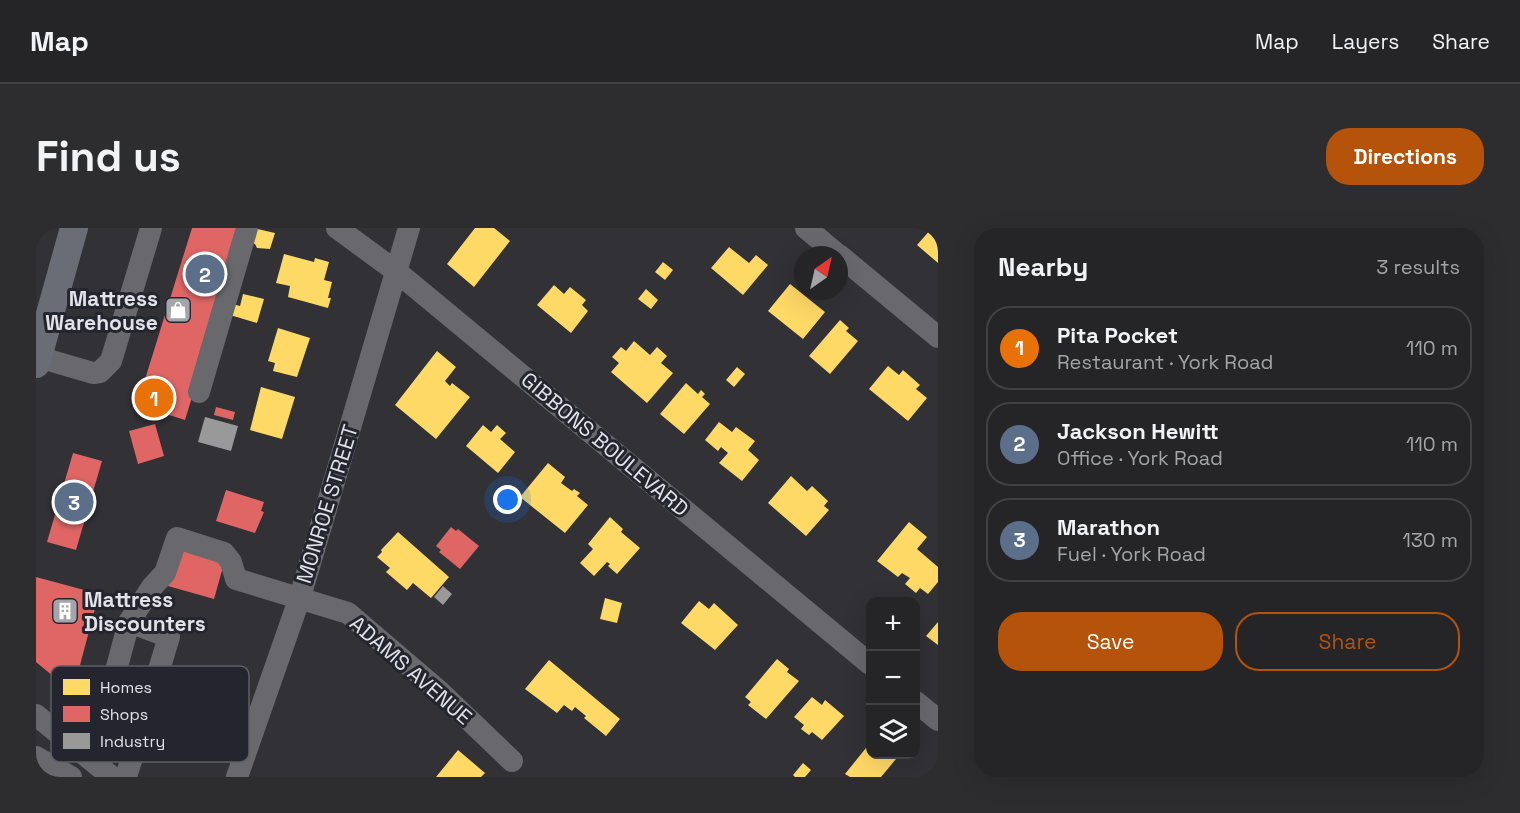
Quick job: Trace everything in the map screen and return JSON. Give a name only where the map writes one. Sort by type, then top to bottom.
[{"type":"main road","points":[[37,360],[74,228]]},
{"type":"street","points":[[37,360],[93,373],[100,372],[111,361],[151,228]]},
{"type":"street","points":[[199,392],[246,228]]},
{"type":"street","name":"GIBBONS BOULEVARD","points":[[337,228],[397,272],[866,661]]},
{"type":"street","name":"MONROE STREET","points":[[249,743],[300,597],[409,228]]},
{"type":"street","points":[[806,228],[828,246]]},
{"type":"street","points":[[848,262],[938,337]]},
{"type":"street","name":"ADAMS AVENUE","points":[[129,622],[152,587],[165,573],[177,538],[224,553],[231,562],[236,579],[348,613],[438,690],[512,761]]},
{"type":"street","points":[[121,666],[129,622],[169,637],[160,666]]},
{"type":"street","points":[[919,705],[938,720]]},
{"type":"street","points":[[36,715],[51,728]]},
{"type":"street","points":[[36,757],[71,777]]},
{"type":"street","points":[[126,777],[131,762]]},
{"type":"street","name":"MONROE STREET","points":[[237,777],[242,762]]},
{"type":"building: Homes","points":[[253,228],[275,233],[270,249],[257,248],[250,242]]},
{"type":"building: Homes","points":[[475,228],[494,228],[510,241],[474,287],[447,264]]},
{"type":"building: Homes","points":[[932,228],[938,228],[938,263],[917,245]]},
{"type":"building: Homes","points":[[729,247],[749,263],[756,255],[768,265],[743,295],[711,268]]},
{"type":"building: Homes","points":[[284,254],[314,262],[315,258],[329,262],[324,280],[332,282],[328,308],[288,297],[290,286],[276,283]]},
{"type":"building: Homes","points":[[663,262],[673,270],[665,280],[655,272]]},
{"type":"building: Homes","points":[[790,284],[794,287],[794,300],[810,300],[825,312],[803,339],[768,311]]},
{"type":"building: Homes","points":[[554,285],[564,294],[570,287],[586,300],[582,305],[588,311],[571,333],[537,305]]},
{"type":"building: Homes","points":[[646,289],[658,300],[651,309],[638,299]]},
{"type":"building: Homes","points":[[243,294],[264,299],[257,323],[230,315],[233,304],[240,306]]},
{"type":"building: Homes","points":[[840,320],[849,328],[846,331],[858,341],[830,374],[809,356]]},
{"type":"building: Homes","points":[[278,328],[310,338],[297,377],[273,371],[275,363],[268,361]]},
{"type":"building: Homes","points":[[634,341],[650,355],[657,347],[667,356],[661,363],[673,373],[647,403],[611,372],[619,363],[612,357],[621,347],[626,351]]},
{"type":"building: Homes","points":[[437,351],[456,367],[445,381],[450,386],[452,383],[470,397],[436,439],[395,405]]},
{"type":"building: Homes","points":[[888,366],[899,375],[903,370],[920,385],[916,389],[927,398],[908,421],[869,389]]},
{"type":"building: Homes","points":[[737,367],[745,374],[734,387],[726,380]]},
{"type":"building: Homes","points":[[686,383],[698,394],[701,390],[705,394],[702,397],[710,404],[684,434],[660,414]]},
{"type":"building: Homes","points":[[261,387],[295,397],[282,439],[250,430]]},
{"type":"building: Homes","points":[[719,422],[732,432],[736,427],[755,441],[748,450],[759,460],[742,481],[719,463],[728,453],[721,447],[718,451],[705,440]]},
{"type":"building: Homes","points":[[483,425],[491,432],[497,425],[506,433],[500,439],[515,452],[498,473],[466,446]]},
{"type":"building: Homes","points":[[548,463],[565,477],[561,483],[572,491],[574,489],[580,493],[577,496],[588,505],[565,533],[520,497]]},
{"type":"building: Homes","points":[[791,476],[807,491],[812,486],[828,501],[824,506],[829,510],[806,536],[768,503]]},
{"type":"building: Homes","points":[[610,517],[623,529],[621,532],[640,548],[617,574],[607,562],[594,576],[580,563],[593,549],[588,544]]},
{"type":"building: Homes","points":[[909,522],[927,537],[917,549],[938,567],[938,582],[928,594],[920,588],[916,593],[905,584],[910,578],[902,573],[898,577],[877,561]]},
{"type":"building: Homes","points":[[398,532],[449,577],[431,598],[413,583],[407,590],[386,572],[390,568],[377,557]]},
{"type":"building: Homes","points":[[605,598],[622,603],[617,623],[600,619]]},
{"type":"building: Homes","points":[[699,601],[709,609],[714,603],[738,625],[715,650],[681,623]]},
{"type":"building: Homes","points":[[938,622],[938,645],[926,636]]},
{"type":"building: Homes","points":[[777,659],[789,669],[787,672],[799,681],[766,719],[748,705],[751,702],[745,697]]},
{"type":"building: Homes","points":[[549,660],[620,719],[606,736],[584,718],[586,716],[575,707],[572,711],[564,705],[557,713],[525,689]]},
{"type":"building: Homes","points":[[812,697],[822,705],[825,700],[844,716],[822,740],[812,732],[809,735],[801,729],[804,725],[794,717]]},
{"type":"building: Homes","points":[[866,748],[866,759],[896,759],[881,777],[850,777],[845,774]]},
{"type":"building: Homes","points":[[458,750],[485,773],[481,777],[436,777]]},
{"type":"building: Homes","points":[[803,763],[811,770],[805,777],[795,777],[793,775]]},
{"type":"building: Shops","points":[[192,228],[244,228],[185,420],[137,405]]},
{"type":"building: Shops","points":[[216,407],[235,412],[233,420],[214,415]]},
{"type":"building: Shops","points":[[155,424],[164,456],[138,464],[129,431]]},
{"type":"building: Shops","points":[[73,453],[102,461],[76,550],[47,542]]},
{"type":"building: Shops","points":[[226,490],[264,502],[261,511],[264,512],[255,533],[216,521]]},
{"type":"building: Shops","points":[[451,527],[456,531],[458,529],[479,546],[460,569],[439,552],[441,550],[436,546]]},
{"type":"building: Shops","points":[[179,546],[225,560],[214,599],[168,586]]},
{"type":"building: Shops","name":"Mattress Discounters","points":[[36,577],[99,594],[81,666],[51,666],[51,674],[36,662]]},
{"type":"building: Industry","points":[[205,417],[238,426],[231,451],[198,442]]},
{"type":"building: Industry","points":[[443,586],[452,594],[443,605],[434,597]]},
{"type":"place","name":"Jackson Hewitt","points":[[205,274]]},
{"type":"place","name":"Mattress Warehouse","points":[[178,310]]},
{"type":"place","name":"Pita Pocket","points":[[154,398]]},
{"type":"place","name":"Marathon","points":[[74,502]]},
{"type":"place","name":"Mattress Discounters","points":[[65,611]]}]
